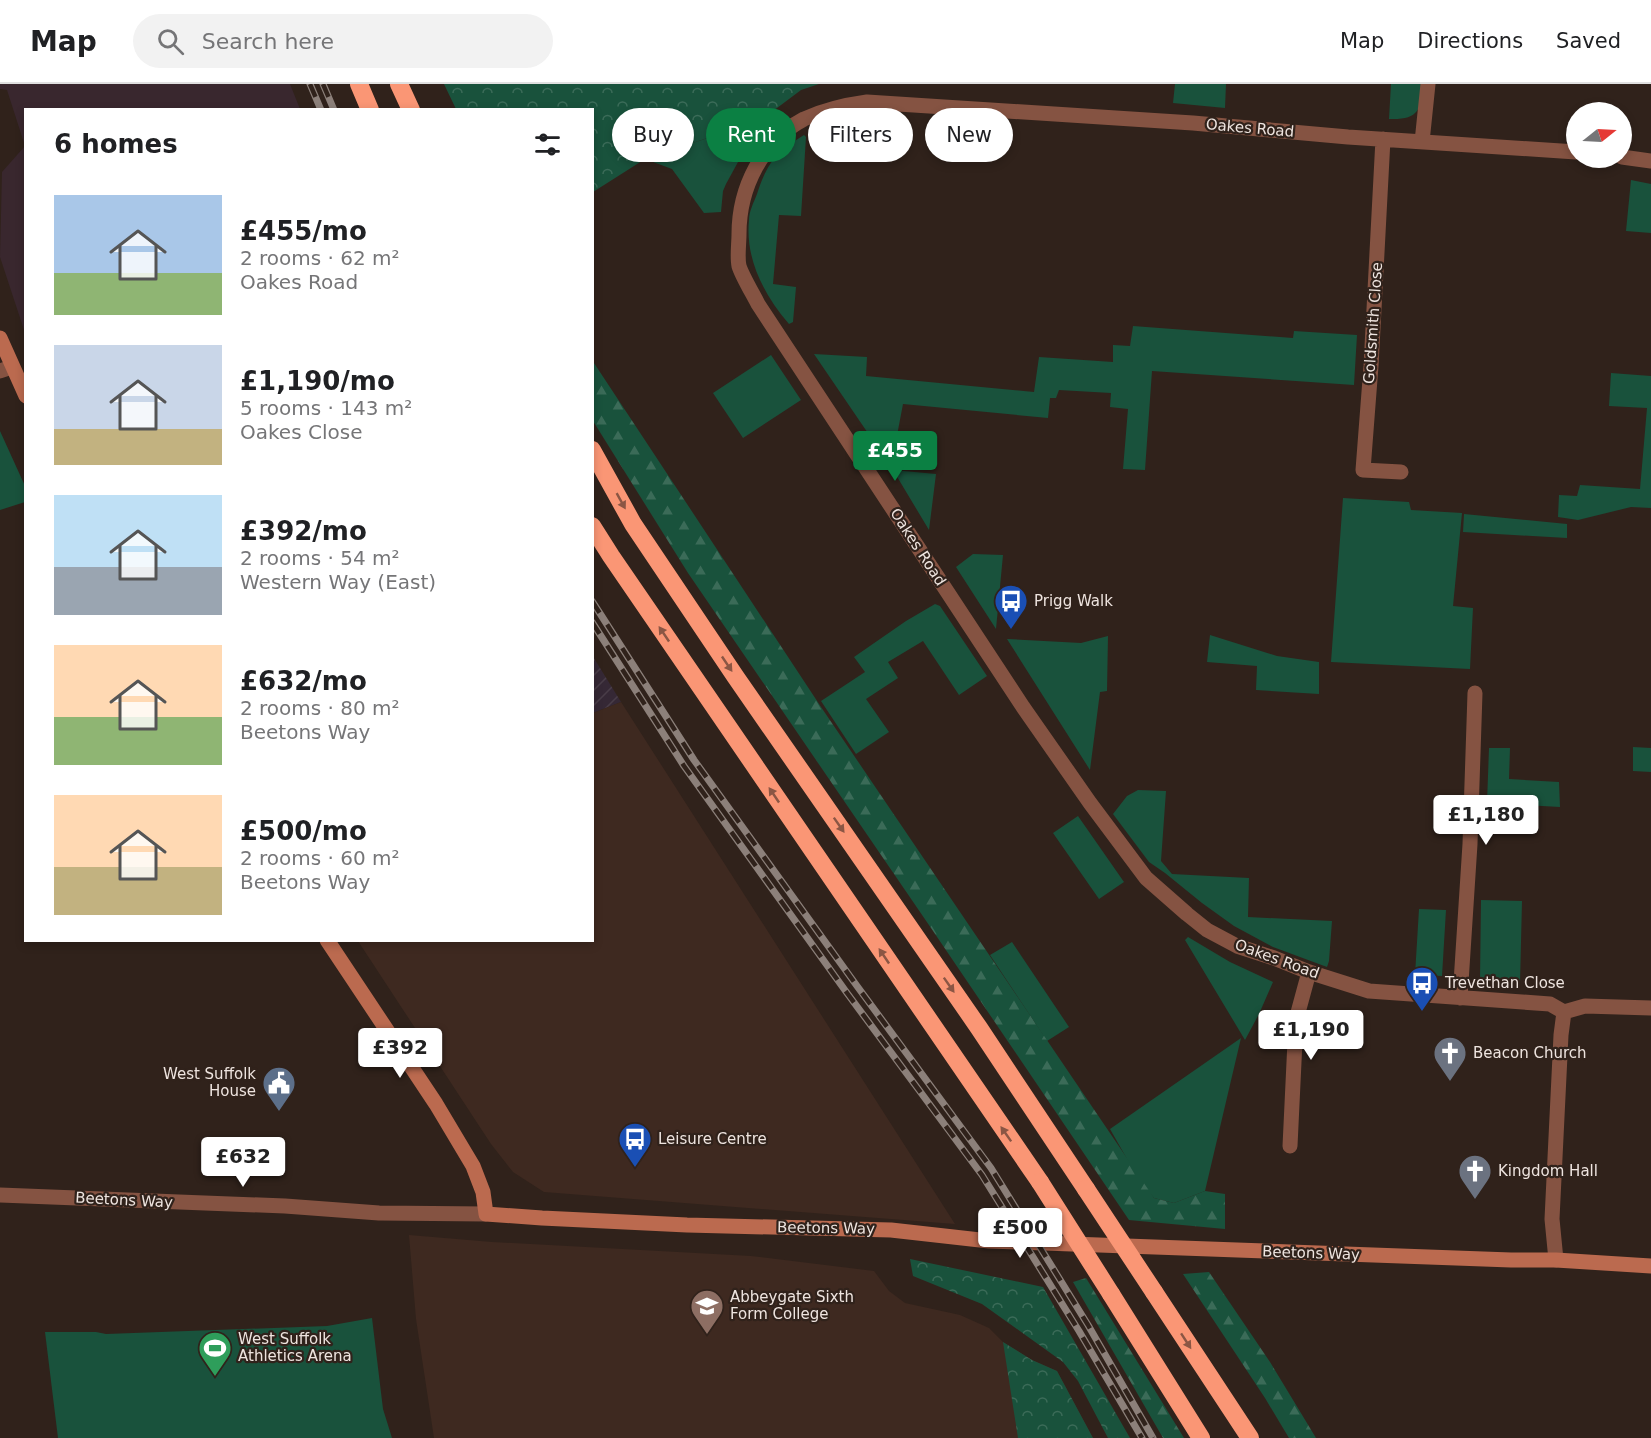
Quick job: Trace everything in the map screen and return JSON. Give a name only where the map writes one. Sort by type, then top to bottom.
[{"type":"highway","points":[[358,84],[369,108]]},
{"type":"highway","points":[[399,84],[410,108]]},
{"type":"highway","points":[[594,454],[640,534],[735,676],[979,1028],[1250,1438]]},
{"type":"highway","points":[[594,529],[1040,1182],[1201,1438]]},
{"type":"street","points":[[1422,142],[1428,84]]},
{"type":"street","name":"Oakes Road","points":[[1564,1012],[1550,1004],[1369,991],[1309,972],[1236,946],[1207,930],[1146,878],[1120,845],[1023,707],[758,303],[739,266],[739,220],[740,208],[752,172],[772,142],[804,120],[840,106],[867,102],[1193,123],[1348,137],[1566,151]]},
{"type":"street","name":"Goldsmith Close","points":[[1383,139],[1363,470],[1401,472]]},
{"type":"street","points":[[1632,159],[1651,161]]},
{"type":"street","points":[[0,338],[6,369],[24,393]]},
{"type":"street","points":[[1460,998],[1470,844],[1475,693]]},
{"type":"street","points":[[328,942],[436,1104],[473,1166],[483,1192],[486,1214]]},
{"type":"street","points":[[1290,1146],[1296,1020],[1309,972]]},
{"type":"street","points":[[1556,1260],[1552,1219],[1564,1012],[1585,1006],[1651,1008]]},
{"type":"street","name":"Beetons Way","points":[[0,1195],[285,1206],[379,1213],[486,1214],[687,1225],[891,1230],[989,1241],[1556,1260],[1651,1266]]},
{"type":"shaded area","points":[[0,84],[290,84],[300,108],[24,108],[24,143],[7,90],[0,89]]},
{"type":"shaded area","points":[[24,147],[24,330],[0,257],[2,172]]},
{"type":"shaded area","points":[[594,658],[621,702],[594,713]]},
{"type":"shaded area","points":[[621,702],[955,1224],[544,1192],[513,1172],[491,1144],[359,942],[594,942],[594,713]]},
{"type":"shaded area","name":"Abbeygate Sixth Form College","points":[[409,1235],[492,1242],[751,1256],[874,1271],[889,1291],[905,1303],[960,1315],[989,1328],[1003,1342],[1032,1360],[1057,1371],[1093,1438],[434,1438],[416,1319]]},
{"type":"green space","points":[[444,84],[819,84],[801,90],[777,108],[706,108],[706,138],[694,143],[694,108],[612,108],[612,162],[640,162],[594,191],[594,108],[456,108]]},
{"type":"green space","points":[[1175,84],[1226,84],[1225,108],[1173,103]]},
{"type":"green space","points":[[1391,84],[1423,84],[1421,101],[1416,112],[1406,118],[1389,119]]},
{"type":"green space","points":[[804,135],[806,137],[801,216],[779,215],[773,284],[796,287],[793,322],[789,324],[764,289],[758,276],[750,249],[749,217],[762,179],[771,162],[796,162],[796,140]]},
{"type":"green space","points":[[706,138],[706,162],[738,162],[723,191],[721,212],[704,213],[672,169],[653,162],[694,162],[694,143]]},
{"type":"green space","points":[[1631,180],[1651,184],[1651,233],[1626,231]]},
{"type":"green space","points":[[1133,326],[1293,338],[1294,331],[1357,335],[1354,385],[1152,371],[1145,470],[1123,469],[1128,409],[1110,407],[1111,393],[1059,390],[1056,398],[1050,398],[1048,418],[903,404],[891,467],[814,354],[867,357],[866,376],[1034,392],[1039,357],[1113,362],[1113,345],[1130,346]]},
{"type":"green space","points":[[771,355],[801,400],[743,438],[713,393]]},
{"type":"green space","points":[[594,363],[821,707],[1154,1198],[1174,1203],[1205,1191],[1225,1194],[1225,1229],[1129,1220],[688,573],[594,423]]},
{"type":"green space","points":[[1611,373],[1651,376],[1651,508],[1631,507],[1578,520],[1558,517],[1559,495],[1577,496],[1580,485],[1640,489],[1647,408],[1609,406]]},
{"type":"green space","points":[[0,431],[24,484],[24,502],[0,510]]},
{"type":"green space","points":[[893,470],[936,474],[929,530]]},
{"type":"green space","points":[[1343,498],[1409,502],[1411,510],[1462,513],[1453,606],[1473,608],[1470,669],[1331,662]]},
{"type":"green space","points":[[1464,514],[1567,524],[1567,538],[1463,532]]},
{"type":"green space","points":[[973,554],[1003,555],[996,629],[956,567]]},
{"type":"green space","points":[[935,604],[940,606],[987,676],[959,695],[923,641],[888,662],[898,678],[866,699],[889,732],[856,754],[821,701],[865,672],[854,657]]},
{"type":"green space","points":[[1210,635],[1277,656],[1319,662],[1319,694],[1256,690],[1257,666],[1207,662]]},
{"type":"green space","points":[[1108,636],[1107,691],[1100,692],[1090,770],[1007,639],[1081,643]]},
{"type":"green space","points":[[1633,747],[1651,748],[1651,772],[1633,771]]},
{"type":"green space","points":[[1489,748],[1510,748],[1509,779],[1559,782],[1560,807],[1487,803]]},
{"type":"green space","points":[[1138,790],[1166,791],[1161,861],[1172,874],[1249,878],[1248,917],[1332,921],[1327,967],[1273,947],[1234,926],[1149,862],[1113,814],[1127,796]]},
{"type":"green space","points":[[1078,816],[1124,882],[1099,899],[1053,833]]},
{"type":"green space","points":[[1481,900],[1522,901],[1520,983],[1480,980]]},
{"type":"green space","points":[[1419,909],[1446,910],[1442,976],[1415,975]]},
{"type":"green space","points":[[1188,937],[1230,962],[1273,982],[1245,1040],[1185,940]]},
{"type":"green space","points":[[1012,942],[1069,1027],[1047,1041],[990,955]]},
{"type":"green space","points":[[1241,1038],[1205,1191],[1174,1203],[1154,1198],[1139,1180],[1110,1129]]},
{"type":"green space","points":[[910,1259],[1043,1287],[1130,1438],[1108,1438],[1078,1381],[1063,1362],[982,1304],[913,1276]]},
{"type":"green space","points":[[1209,1272],[1270,1362],[1316,1438],[1289,1438],[1183,1274]]},
{"type":"green space","points":[[1086,1278],[1184,1438],[1163,1438],[1073,1282]]},
{"type":"green space","name":"West Suffolk Athletics Arena","points":[[372,1318],[383,1409],[392,1438],[58,1438],[45,1332],[106,1334],[327,1326]]},
{"type":"green space","points":[[1003,1342],[1032,1360],[1057,1371],[1093,1438],[1018,1438]]},
{"type":"railway","points":[[310,84],[320,108]]},
{"type":"railway","points":[[323,84],[333,108]]},
{"type":"railway","points":[[594,604],[694,760],[991,1168],[1088,1325],[1153,1438]]},
{"type":"railway","points":[[594,625],[684,766],[847,993],[982,1175],[1142,1438]]},
{"type":"place","name":"Prigg Walk","points":[[1011,630]]},
{"type":"place","name":"Trevethan Close","points":[[1422,1012]]},
{"type":"place","name":"Beacon Church","points":[[1450,1082]]},
{"type":"place","name":"West Suffolk House","points":[[279,1112]]},
{"type":"place","name":"Leisure Centre","points":[[635,1168]]},
{"type":"place","name":"Kingdom Hall","points":[[1475,1200]]},
{"type":"place","name":"Abbeygate Sixth Form College","points":[[707,1335]]},
{"type":"place","name":"West Suffolk Athletics Arena","points":[[215,1377]]}]
